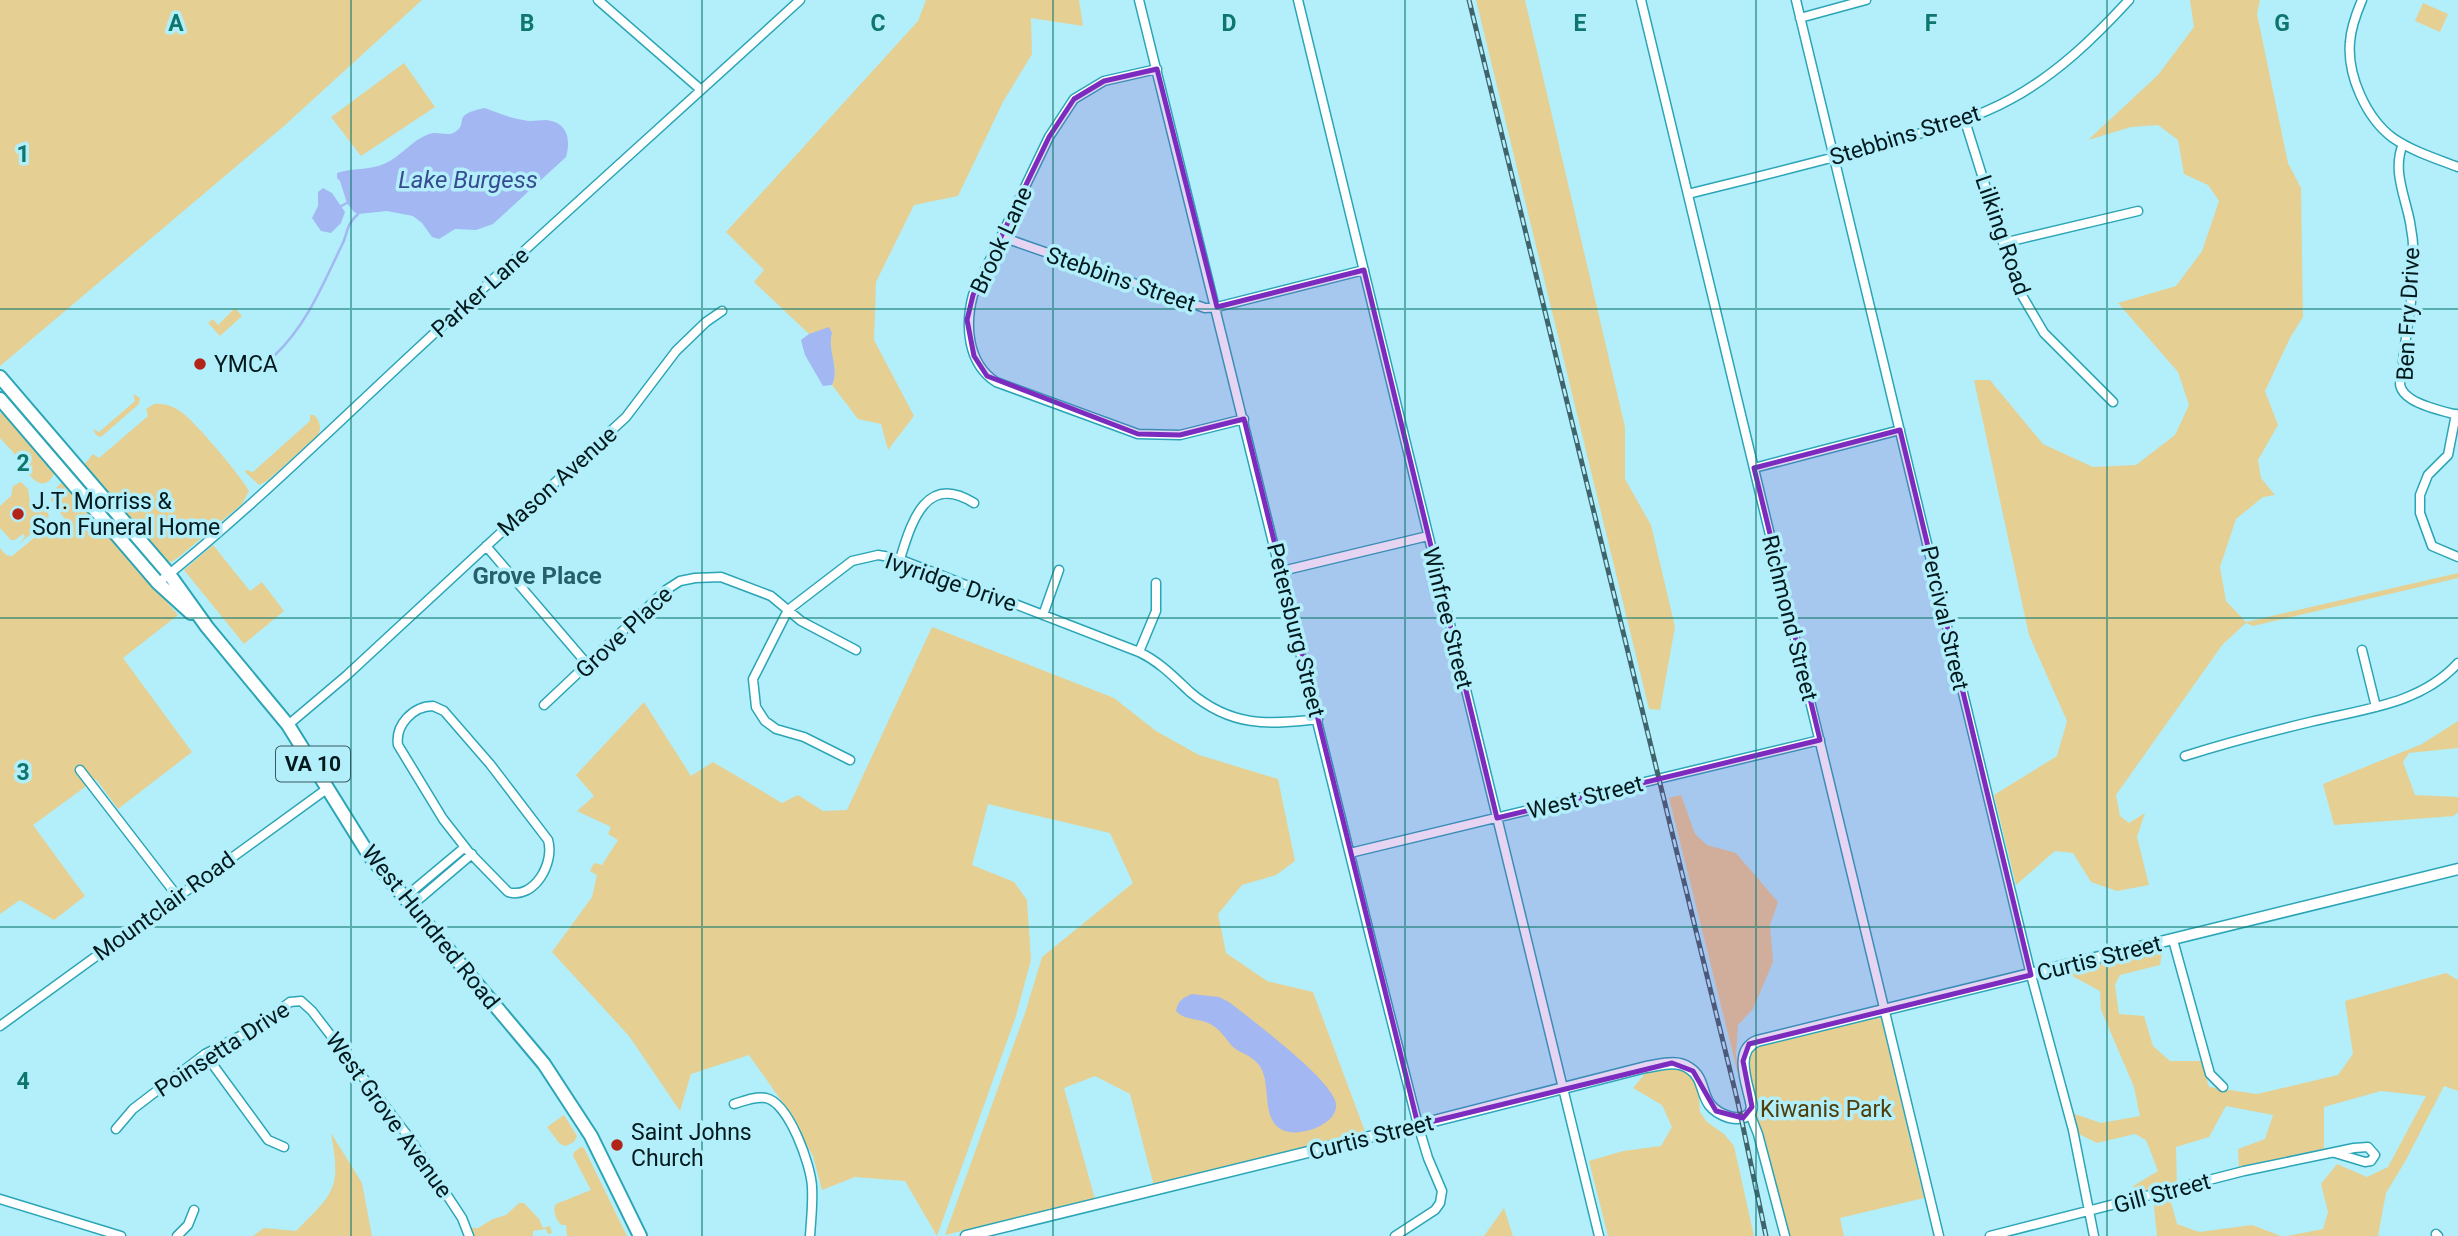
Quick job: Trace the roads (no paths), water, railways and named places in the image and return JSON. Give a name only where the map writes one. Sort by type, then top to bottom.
[{"type":"main road","name":"West Hundred Road","points":[[0,377],[169,574],[207,627],[288,725],[369,855],[544,1064],[591,1136],[640,1236]]},
{"type":"main road","name":"West Hundred Road","points":[[0,399],[158,583],[207,627]]},
{"type":"street","points":[[598,0],[700,89]]},
{"type":"street","name":"Parker Lane","points":[[158,583],[302,457],[800,0]]},
{"type":"street","name":"Petersburg Street","points":[[1139,0],[1419,1125],[1443,1197],[1427,1216],[1395,1236]]},
{"type":"street","name":"Winfree Street","points":[[1298,0],[1600,1236]]},
{"type":"street","name":"Richmond Street","points":[[1641,0],[1939,1236]]},
{"type":"street","name":"Percival Street","points":[[1796,0],[2031,975],[2073,1130],[2094,1236]]},
{"type":"street","points":[[1800,18],[1866,0]]},
{"type":"street","name":"Stebbins Street","points":[[1688,194],[1834,158],[1965,121],[2011,99],[2057,70],[2095,38],[2129,0]]},
{"type":"street","points":[[2362,0],[2350,41],[2354,77],[2373,117],[2383,129],[2403,144],[2458,167]]},
{"type":"street","name":"Brook Lane","points":[[1157,69],[1104,81],[1074,99],[1049,138],[973,295],[967,320],[974,356],[980,368],[996,382],[1139,434],[1180,435],[1244,419]]},
{"type":"street","name":"Lilking Road","points":[[1965,121],[2017,287],[2044,333],[2113,402]]},
{"type":"street","name":"Ben Fry Drive","points":[[2403,144],[2398,162],[2410,223],[2414,268],[2412,311],[2403,362],[2407,368],[2401,376],[2401,387],[2410,399],[2427,408],[2457,414],[2450,449]]},
{"type":"street","points":[[2003,243],[2138,211]]},
{"type":"street","name":"Stebbins Street","points":[[1002,237],[1199,307],[1217,307],[1364,270]]},
{"type":"street","name":"Mason Avenue","points":[[288,725],[346,676],[626,417],[676,351],[706,322],[722,311]]},
{"type":"street","points":[[1754,468],[1900,430]]},
{"type":"street","points":[[2458,455],[2450,449],[2425,481],[2420,495],[2420,513],[2432,546],[2458,556]]},
{"type":"street","points":[[900,559],[913,520],[929,501],[947,494],[966,498],[974,503]]},
{"type":"street","points":[[1282,571],[1428,536]]},
{"type":"street","points":[[486,545],[588,665]]},
{"type":"street","name":"Ivyridge Drive","points":[[850,760],[804,737],[776,729],[765,721],[756,707],[753,679],[788,610],[852,561],[878,555],[900,559],[1139,652],[1158,663],[1200,700],[1225,714],[1253,723],[1268,724],[1318,719]]},
{"type":"street","points":[[1043,615],[1059,570]]},
{"type":"street","name":"Grove Place","points":[[544,705],[666,590],[680,581],[695,578],[721,577],[771,596],[801,621],[856,650]]},
{"type":"street","points":[[1139,652],[1156,611],[1156,583]]},
{"type":"street","points":[[2362,650],[2376,707]]},
{"type":"street","points":[[2185,756],[2243,738],[2376,707],[2419,693],[2442,679],[2458,663]]},
{"type":"street","points":[[433,706],[444,711],[512,792],[541,829],[550,846],[547,861],[534,886],[527,892],[517,894],[503,889],[472,854],[443,819],[398,745],[398,729],[422,707],[433,706]]},
{"type":"street","name":"West Street","points":[[1350,853],[1820,740]]},
{"type":"street","points":[[80,770],[177,897]]},
{"type":"street","name":"Mountclair Road","points":[[0,1026],[328,788]]},
{"type":"street","points":[[408,902],[465,847]]},
{"type":"street","points":[[408,902],[472,854]]},
{"type":"street","name":"Curtis Street","points":[[966,1236],[1646,1067],[1679,1064],[1690,1068],[1696,1074],[1706,1100],[1716,1111],[1737,1119],[1750,1114],[1752,1104],[1744,1063],[1744,1052],[1750,1044],[2458,869]]},
{"type":"street","points":[[2173,940],[2210,1074],[2224,1087]]},
{"type":"street","name":"Poinsetta Drive","points":[[116,1129],[133,1109],[205,1054],[256,1028],[290,1002],[301,1000]]},
{"type":"street","name":"West Grove Avenue","points":[[301,1000],[408,1136],[462,1218],[469,1236]]},
{"type":"street","points":[[205,1054],[268,1140],[284,1147]]},
{"type":"street","points":[[734,1104],[763,1098],[781,1108],[799,1142],[810,1172],[810,1236]]},
{"type":"street","points":[[1750,1114],[1758,1134],[1785,1236]]},
{"type":"street","name":"Gill Street","points":[[1990,1236],[2244,1171],[2335,1153]]},
{"type":"street","points":[[0,1199],[121,1236]]},
{"type":"street","points":[[177,1236],[188,1225],[194,1210]]},
{"type":"water","name":"Lake Burgess","points":[[485,108],[518,119],[553,121],[563,128],[568,138],[566,157],[493,224],[476,230],[455,229],[439,239],[432,237],[413,216],[387,211],[358,214],[347,203],[337,173],[384,164],[423,137],[432,133],[455,132],[467,113]]},
{"type":"water","points":[[323,188],[332,193],[345,212],[341,223],[331,233],[321,231],[312,218],[318,206],[318,192]]},
{"type":"water","points":[[829,327],[832,333],[835,372],[832,385],[823,386],[805,355],[801,340]]},
{"type":"water","points":[[1192,994],[1219,997],[1229,1002],[1287,1048],[1329,1089],[1335,1100],[1333,1115],[1319,1126],[1301,1132],[1285,1131],[1277,1126],[1269,1111],[1265,1082],[1259,1065],[1233,1047],[1214,1026],[1176,1011],[1181,1000]]},
{"type":"waterway","points":[[341,206],[347,203]]},
{"type":"waterway","points":[[275,355],[305,317],[349,226],[358,214]]},
{"type":"railway","points":[[1469,0],[1738,1103],[1766,1236]]},
{"type":"place","name":"YMCA","points":[[200,364]]},
{"type":"place","name":"J.T. Morriss & Son Funeral Home","points":[[18,514]]},
{"type":"place","name":"Saint Johns Church","points":[[617,1145]]},
{"type":"district","name":"Grove Place","points":[[537,576]]},
{"type":"park label","name":"Kiwanis Park","points":[[1826,1109]]}]
